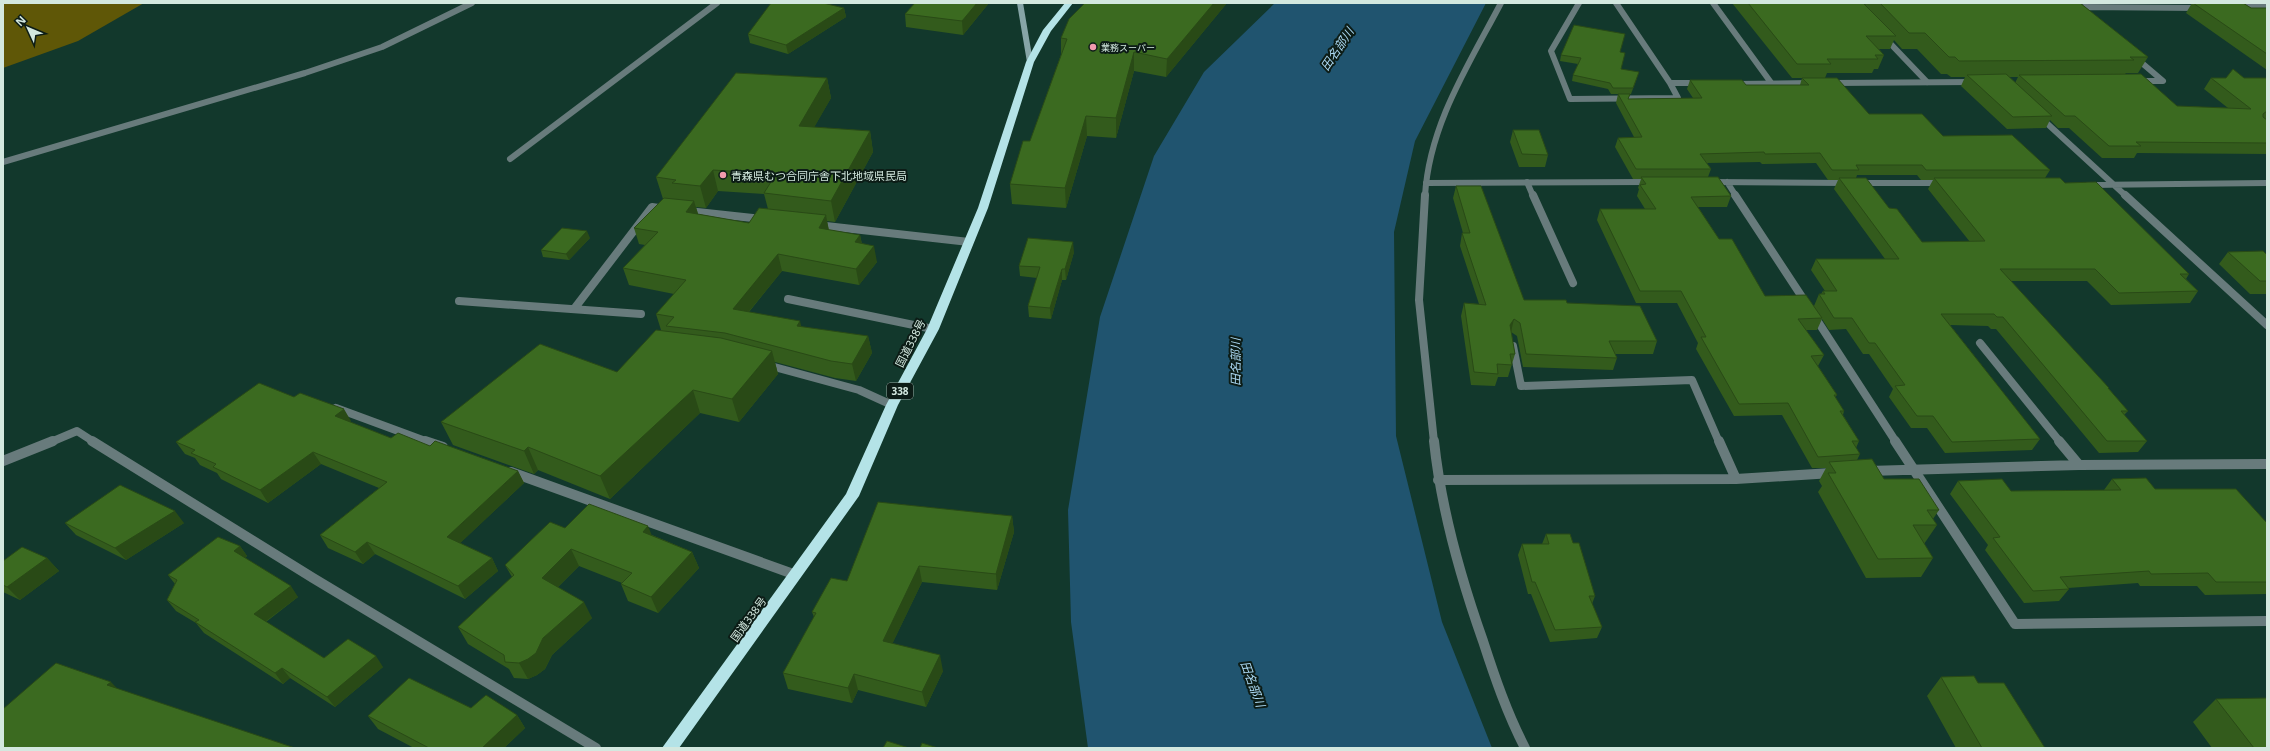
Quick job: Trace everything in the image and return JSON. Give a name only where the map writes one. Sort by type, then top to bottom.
[{"type":"highway","name":"国道338号","points":[[670,748],[852,496],[892,405],[932,329],[983,208],[1030,62],[1047,30],[1069,3]]},
{"type":"street","points":[[3,162],[305,73],[375,50],[472,3]]},
{"type":"street","points":[[510,159],[682,31],[717,3]]},
{"type":"street","points":[[1020,3],[1030,62]]},
{"type":"street","points":[[1501,3],[1442,115],[1426,183],[1420,300],[1438,480],[1464,586],[1508,715],[1525,748]]},
{"type":"street","points":[[1579,3],[1551,51],[1570,99],[1678,98],[1670,83],[1616,3]]},
{"type":"street","points":[[1712,3],[1772,84]]},
{"type":"street","points":[[2257,3],[2265,8]]},
{"type":"street","points":[[2232,7],[2265,8]]},
{"type":"street","points":[[2075,8],[2202,8]]},
{"type":"street","points":[[2082,9],[2081,11],[2087,16]]},
{"type":"street","points":[[1879,32],[1928,82]]},
{"type":"street","points":[[2128,51],[2163,80],[2133,81]]},
{"type":"street","points":[[1826,83],[1980,82]]},
{"type":"street","points":[[1670,83],[1709,83]]},
{"type":"street","points":[[1725,84],[1819,83]]},
{"type":"street","points":[[2036,113],[2267,325]]},
{"type":"street","points":[[1527,182],[1573,283]]},
{"type":"street","points":[[1426,183],[1655,182]]},
{"type":"street","points":[[1703,182],[1948,184]]},
{"type":"street","points":[[1727,182],[2016,624],[2267,621]]},
{"type":"street","points":[[2083,185],[2267,183]]},
{"type":"street","points":[[574,309],[652,207],[676,210]]},
{"type":"street","points":[[684,211],[771,220]]},
{"type":"street","points":[[810,225],[969,242]]},
{"type":"street","points":[[788,299],[932,329]]},
{"type":"street","points":[[459,301],[642,314]]},
{"type":"street","points":[[1512,337],[1521,386],[1692,380],[1736,479]]},
{"type":"street","points":[[1980,343],[2079,465]]},
{"type":"street","points":[[760,363],[859,390],[892,405]]},
{"type":"street","points":[[327,405],[454,451]]},
{"type":"street","points":[[3,462],[77,431],[313,578],[596,748]]},
{"type":"street","points":[[1860,472],[1914,469],[2079,465],[2267,464]]},
{"type":"street","points":[[498,467],[796,575]]},
{"type":"street","points":[[1438,480],[1736,479],[1845,473]]},
{"type":"shaded area","points":[[3,3],[144,3],[78,41],[3,68]]},
{"type":"water","name":"田名部川","points":[[1275,3],[1486,3],[1415,141],[1394,232],[1396,436],[1442,622],[1492,748],[1088,748],[1071,622],[1068,510],[1100,317],[1154,156],[1204,72]]},
{"type":"building","points":[[771,3],[823,3],[844,8],[786,45],[748,34]]},
{"type":"building","points":[[915,3],[977,3],[962,21],[905,14]]},
{"type":"building","points":[[1085,3],[1214,3],[1167,59],[1134,52],[1116,118],[1086,116],[1065,188],[1010,184],[1023,141],[1030,141],[1067,39],[1061,38],[1069,19]]},
{"type":"building","points":[[1748,3],[1863,3],[1896,36],[1866,36],[1884,55],[1875,55],[1878,59],[1827,59],[1831,64],[1797,64]]},
{"type":"building","points":[[1880,3],[2080,3],[2148,57],[2130,57],[2134,60],[1959,61],[1955,57],[1949,57],[1925,33],[1909,33]]},
{"type":"building","points":[[2193,3],[2243,3],[2251,8],[2267,8],[2267,54]]},
{"type":"building","points":[[1574,25],[1625,34],[1620,52],[1625,53],[1621,69],[1639,72],[1633,88],[1613,88],[1610,83],[1573,75],[1581,58],[1561,55]]},
{"type":"building","points":[[2233,69],[2244,78],[2267,78],[2267,111],[2263,114],[2263,117],[2267,120],[2267,143],[2136,142],[2141,146],[2109,146],[2075,116],[2065,116],[2019,75],[2141,74],[2177,106],[2251,109],[2211,78],[2226,78]]},
{"type":"building","points":[[736,73],[827,78],[799,126],[870,131],[831,201],[764,193],[776,174],[713,170],[700,186],[672,183],[676,180],[656,177]]},
{"type":"building","points":[[2006,74],[2052,116],[2013,117],[1967,75]]},
{"type":"building","points":[[1802,78],[1837,78],[1869,114],[1922,114],[1943,136],[2012,135],[2050,170],[1926,170],[1922,165],[1856,165],[1859,170],[1832,170],[1820,153],[1765,154],[1764,152],[1700,154],[1711,169],[1636,169],[1618,138],[1642,137],[1618,94],[1630,94],[1628,99],[1702,98],[1690,80],[1742,80],[1746,85],[1809,85]]},
{"type":"building","points":[[1513,130],[1539,130],[1548,155],[1522,154]]},
{"type":"building","points":[[1641,177],[1718,177],[1731,196],[1691,197],[1719,239],[1732,239],[1765,296],[1806,295],[1822,318],[1798,319],[1824,355],[1811,356],[1837,395],[1834,395],[1844,411],[1840,411],[1859,441],[1852,441],[1860,454],[1818,457],[1788,403],[1739,404],[1701,337],[1706,337],[1681,291],[1640,291],[1600,209],[1656,209],[1640,185],[1646,184]]},
{"type":"building","points":[[1839,178],[1866,178],[1889,208],[1897,209],[1922,242],[1985,241],[1934,178],[2060,178],[2065,183],[2096,182],[2189,274],[2180,274],[2198,291],[2119,293],[2095,269],[2000,269],[2109,388],[2128,411],[2121,411],[2147,441],[2107,441],[2003,317],[1997,317],[1994,314],[1941,314],[2040,439],[1952,442],[1933,416],[1917,416],[1895,386],[1905,385],[1875,343],[1869,343],[1852,318],[1834,318],[1819,294],[1825,294],[1823,291],[1837,291],[1816,259],[1899,259]]},
{"type":"building","points":[[1456,186],[1481,186],[1524,300],[1566,300],[1567,303],[1640,306],[1657,341],[1609,341],[1617,358],[1526,354],[1520,323],[1514,319],[1510,325],[1515,354],[1510,354],[1512,365],[1497,364],[1498,374],[1474,372],[1464,303],[1486,305],[1462,233],[1470,233]]},
{"type":"building","points":[[664,198],[694,201],[686,212],[749,223],[759,208],[826,215],[819,228],[860,235],[855,242],[874,246],[856,269],[778,254],[733,309],[800,321],[797,326],[868,336],[852,364],[831,361],[725,333],[666,326],[674,317],[656,314],[686,280],[623,268],[658,232],[634,228]]},
{"type":"building","points":[[562,228],[587,231],[566,254],[541,250]]},
{"type":"building","points":[[1028,238],[1073,242],[1065,269],[1062,269],[1050,308],[1028,306],[1040,267],[1019,266]]},
{"type":"building","points":[[2263,251],[2267,255],[2267,281],[2260,281],[2228,252]]},
{"type":"building","points":[[656,330],[721,338],[772,351],[732,399],[693,390],[600,476],[528,447],[524,451],[441,422],[540,344],[617,372]]},
{"type":"building","points":[[259,383],[294,397],[300,393],[344,409],[335,416],[391,438],[398,433],[430,446],[435,441],[518,471],[447,537],[492,558],[458,586],[367,542],[355,552],[320,535],[387,482],[313,452],[260,490],[213,467],[216,464],[191,453],[195,450],[176,442]]},
{"type":"building","points":[[1872,459],[1884,479],[1919,479],[1939,510],[1927,510],[1937,525],[1913,525],[1933,558],[1878,559],[1828,473],[1836,473],[1829,462]]},
{"type":"building","points":[[2146,478],[2155,489],[2236,489],[2267,523],[2267,582],[2216,582],[2208,573],[2151,574],[2149,571],[2060,577],[2069,589],[2033,591],[1993,538],[2000,537],[1958,481],[2002,479],[2011,491],[2121,490],[2112,479]]},
{"type":"building","points":[[120,485],[175,511],[115,548],[65,523]]},
{"type":"building","points":[[878,502],[1012,516],[996,574],[919,566],[883,641],[940,655],[922,692],[854,674],[848,688],[783,673],[816,613],[812,612],[831,578],[847,581]]},
{"type":"building","points":[[589,504],[648,526],[643,532],[692,552],[651,597],[621,584],[632,573],[571,549],[542,578],[584,602],[543,638],[536,653],[519,663],[505,662],[504,655],[458,627],[514,575],[505,565],[550,522],[565,528]]},
{"type":"building","points":[[1546,534],[1570,534],[1573,543],[1579,543],[1595,596],[1589,596],[1602,627],[1555,630],[1535,582],[1532,582],[1522,544],[1549,544]]},
{"type":"building","points":[[218,537],[240,546],[234,551],[291,586],[254,614],[324,658],[348,639],[376,656],[327,697],[282,668],[275,673],[195,622],[199,620],[167,600],[177,580],[168,575]]},
{"type":"building","points":[[22,547],[47,558],[7,587],[3,585],[3,561]]},
{"type":"building","points":[[56,663],[111,682],[107,685],[295,748],[3,748],[3,709]]},
{"type":"building","points":[[1974,676],[1978,683],[2004,683],[2045,748],[1982,748],[1941,677]]},
{"type":"building","points":[[409,678],[471,708],[486,695],[517,715],[482,748],[429,748],[368,716]]},
{"type":"building","points":[[2267,698],[2267,748],[2254,748],[2216,699]]},
{"type":"building","points":[[887,741],[909,748],[883,748]]},
{"type":"building","points":[[922,743],[938,748],[920,748]]},
{"type":"place","name":"業務スーパー","points":[[1093,47]]},
{"type":"place","name":"青森県むつ合同庁舎下北地域県民局","points":[[723,175]]}]
